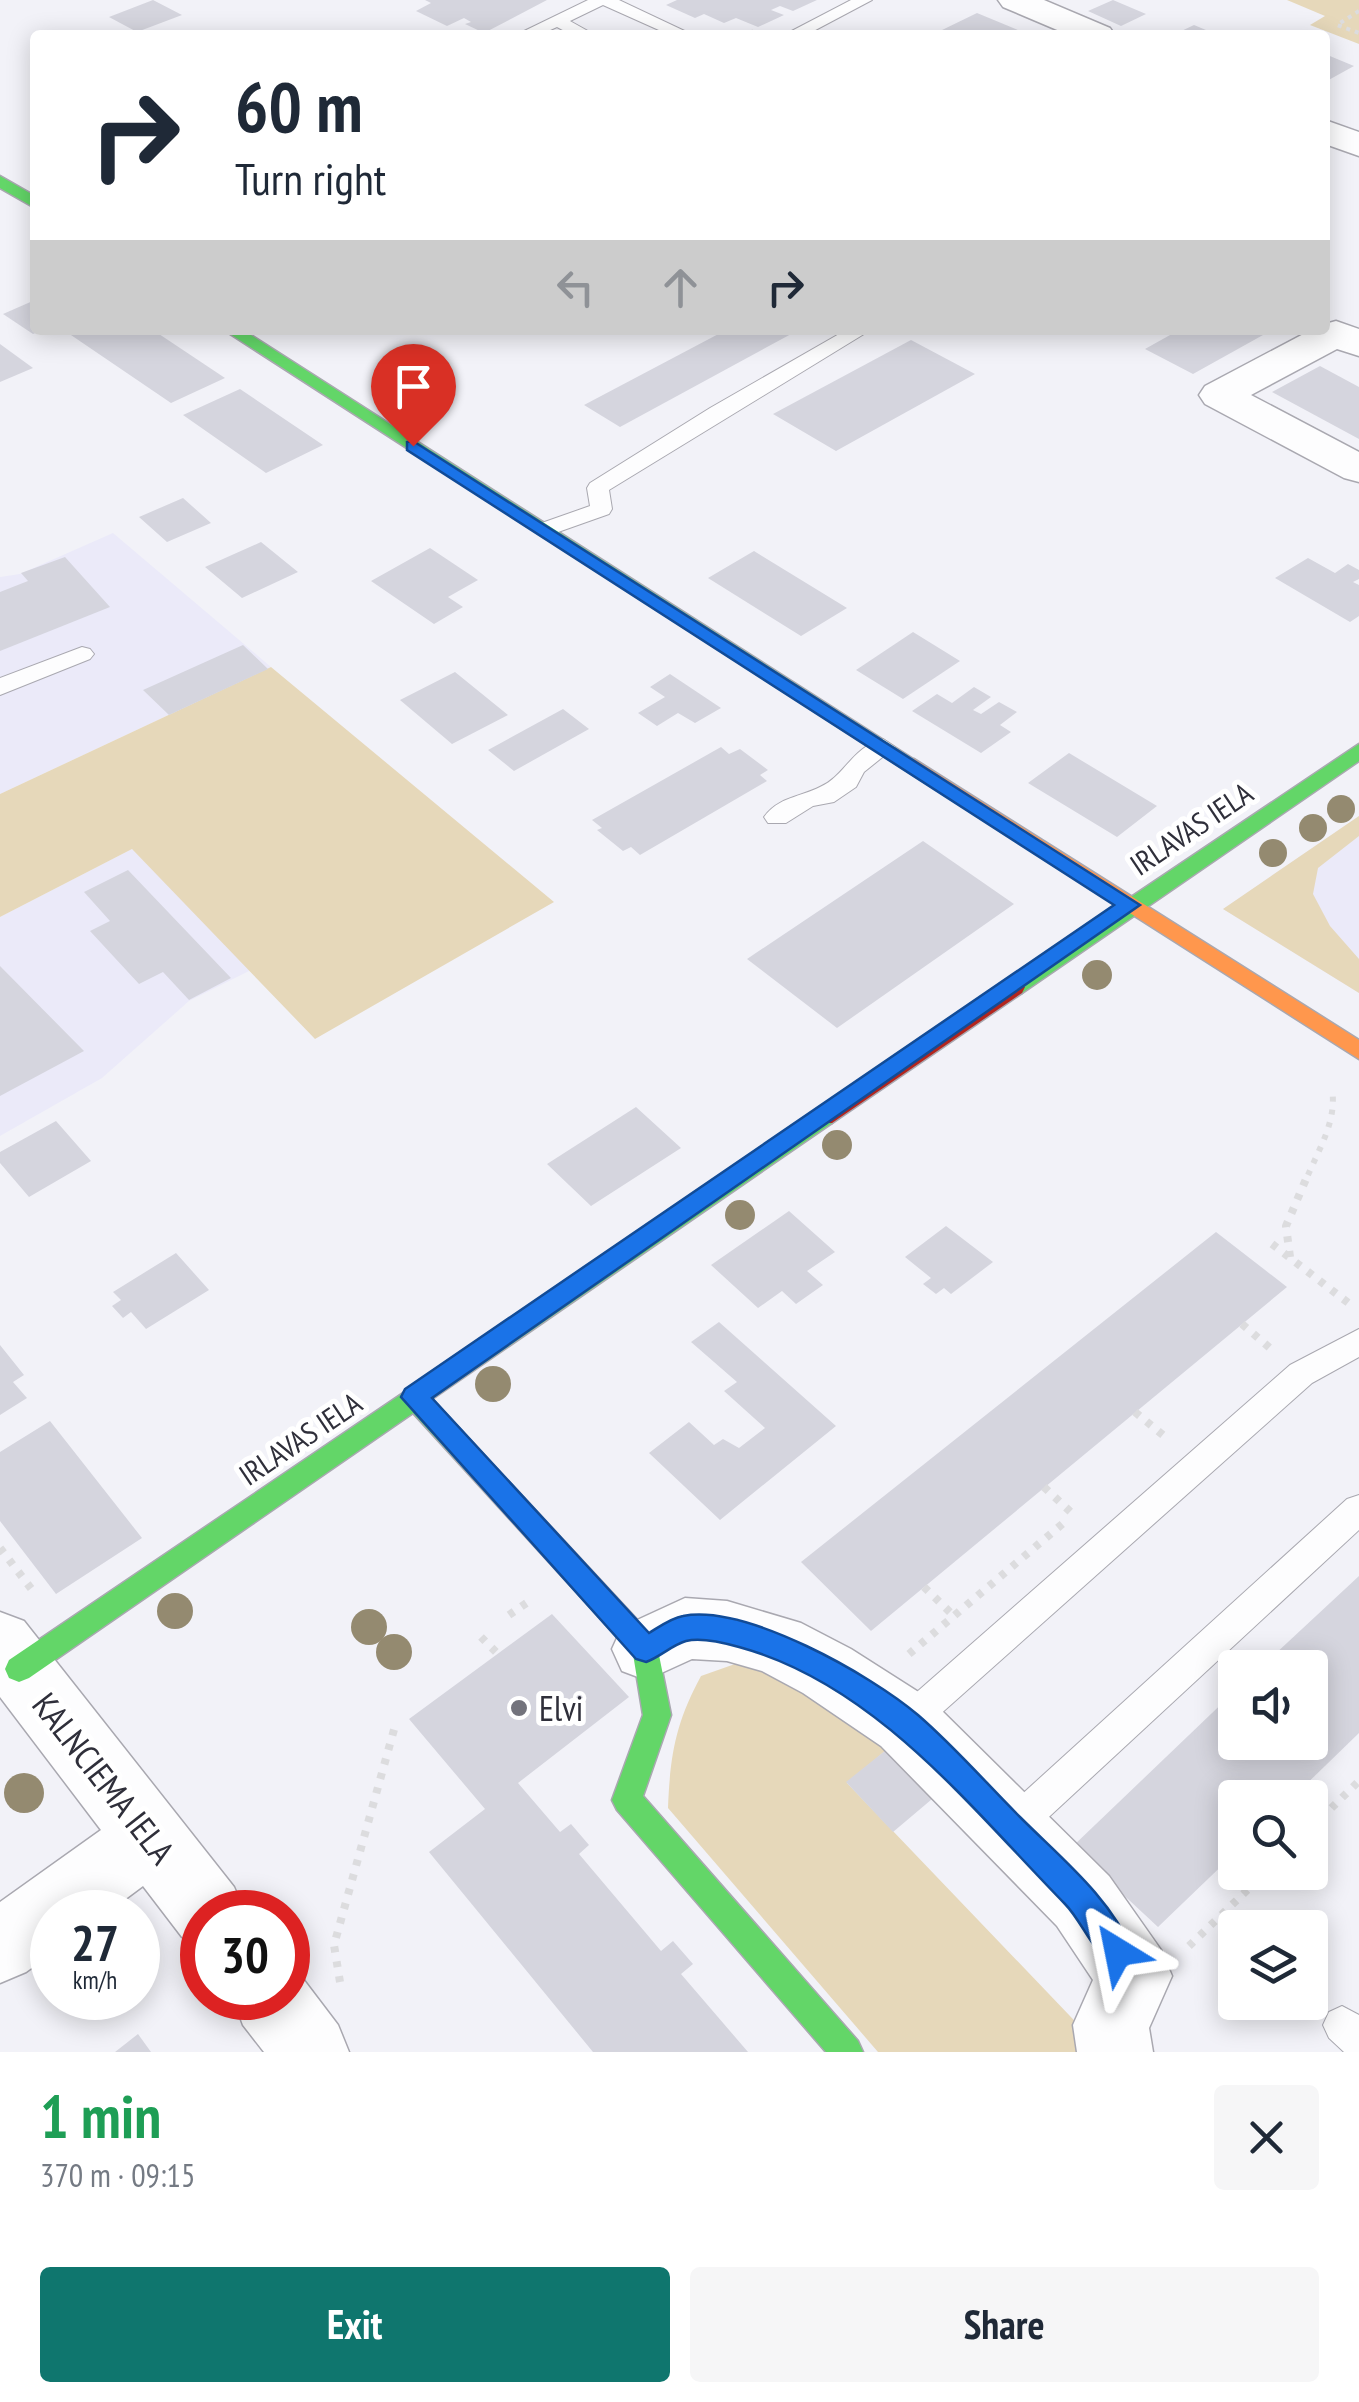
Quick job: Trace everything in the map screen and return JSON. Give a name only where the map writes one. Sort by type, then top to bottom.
[{"type":"street","points":[[1015,0],[1086,30]]},
{"type":"street","points":[[1330,133],[1359,145]]},
{"type":"street","points":[[0,181],[30,200]]},
{"type":"street","points":[[1359,344],[1336,332],[1220,396],[1359,469]]},
{"type":"street","points":[[240,335],[1359,1051]]},
{"type":"street","name":"IRLAVAS IELA","points":[[10,1656],[414,1397],[1358,753]]},
{"type":"street","points":[[414,1397],[646,1650],[658,1715],[627,1800],[847,2052]]},
{"type":"street","points":[[646,1650],[685,1628],[727,1631],[777,1645],[827,1671],[906,1723],[1084,1902],[1136,1976],[1111,2025],[1115,2052]]},
{"type":"street","name":"KALNCIEMA IELA","points":[[10,1656],[192,1890]]},
{"type":"street","points":[[0,1946],[152,1837]]},
{"type":"lane","points":[[536,30],[603,0],[672,30]]},
{"type":"lane","points":[[808,30],[864,0]]},
{"type":"lane","points":[[557,20],[576,30]]},
{"type":"lane","points":[[544,530],[602,508],[598,488],[717,412],[852,335]]},
{"type":"lane","points":[[0,686],[82,654]]},
{"type":"lane","points":[[777,817],[806,799],[825,796],[848,781],[854,767],[883,748]]},
{"type":"lane","points":[[906,1723],[1301,1374],[1359,1342]]},
{"type":"lane","points":[[1011,1828],[1359,1509]]},
{"type":"path","points":[[1359,11],[1337,25],[1359,33]]},
{"type":"path","points":[[1290,1257],[1286,1226],[1335,1106],[1330,1078]]},
{"type":"path","points":[[1272,1244],[1359,1311]]},
{"type":"path","points":[[481,1637],[498,1654]]},
{"type":"path","points":[[310,2009],[334,1945],[394,1726]]},
{"type":"path","points":[[1328,1811],[1359,1781]]},
{"type":"path","points":[[1136,1976],[1194,1942],[1247,1890]]},
{"type":"shaded area","points":[[1287,0],[1359,0],[1359,44],[1310,25],[1325,16]]},
{"type":"shaded area","points":[[113,533],[271,667],[0,794],[0,577],[20,574]]},
{"type":"shaded area","points":[[271,667],[554,902],[315,1039],[132,849],[0,917],[0,794]]},
{"type":"shaded area","points":[[1359,816],[1359,993],[1223,909]]},
{"type":"shaded area","points":[[1359,816],[1359,836],[1318,868],[1313,894],[1330,926],[1359,959],[1359,993],[1223,909]]},
{"type":"shaded area","points":[[132,849],[251,970],[189,1001],[102,1078],[0,1136],[0,917]]},
{"type":"shaded area","points":[[735,1664],[772,1668],[891,1746],[847,1783],[1091,2038],[1092,2052],[878,2052],[668,1808],[676,1739],[692,1693],[701,1676]]},
{"type":"building","points":[[153,0],[182,15],[142,30],[133,30],[109,17]]},
{"type":"building","points":[[425,0],[547,0],[490,30],[478,30],[465,24],[471,22],[464,18],[447,26],[416,11],[431,3]]},
{"type":"building","points":[[677,0],[817,0],[793,11],[780,6],[771,10],[784,15],[758,27],[736,18],[724,23],[704,14],[695,18],[666,5]]},
{"type":"building","points":[[1113,0],[1146,14],[1121,26],[1088,11]]},
{"type":"building","points":[[977,13],[1018,30],[942,30]]},
{"type":"building","points":[[1330,56],[1354,66],[1330,79]]},
{"type":"building","points":[[30,302],[30,332],[3,314]]},
{"type":"building","points":[[71,335],[160,335],[225,378],[171,403]]},
{"type":"building","points":[[717,335],[789,335],[620,427],[584,405]]},
{"type":"building","points":[[1170,335],[1263,335],[1193,374],[1145,349]]},
{"type":"building","points":[[911,340],[975,374],[836,451],[773,414]]},
{"type":"building","points":[[0,344],[33,368],[0,382]]},
{"type":"building","points":[[1320,366],[1359,387],[1359,439],[1272,392]]},
{"type":"building","points":[[240,389],[323,445],[266,473],[183,415]]},
{"type":"building","points":[[183,498],[211,523],[167,542],[139,517]]},
{"type":"building","points":[[261,542],[298,572],[242,598],[205,567]]},
{"type":"building","points":[[430,548],[478,580],[448,597],[463,607],[434,624],[371,581]]},
{"type":"building","points":[[754,551],[847,608],[801,636],[708,578]]},
{"type":"building","points":[[65,557],[110,607],[0,651],[0,592],[28,581],[21,573]]},
{"type":"building","points":[[1308,558],[1335,573],[1348,564],[1359,570],[1359,579],[1353,582],[1359,585],[1359,616],[1350,622],[1275,578]]},
{"type":"building","points":[[913,632],[960,661],[903,699],[856,670]]},
{"type":"building","points":[[243,645],[268,669],[169,715],[143,690]]},
{"type":"building","points":[[455,672],[508,715],[452,744],[400,700]]},
{"type":"building","points":[[670,674],[721,708],[695,723],[678,713],[657,726],[638,713],[665,697],[650,687]]},
{"type":"building","points":[[974,687],[991,697],[973,710],[981,714],[999,702],[1017,712],[1000,725],[1011,732],[981,753],[912,711],[937,694],[952,703]]},
{"type":"building","points":[[563,709],[589,729],[514,771],[488,750]]},
{"type":"building","points":[[721,747],[729,754],[740,749],[768,770],[760,775],[767,781],[640,855],[631,847],[623,851],[597,830],[602,828],[592,820]]},
{"type":"building","points":[[1069,753],[1157,806],[1117,837],[1028,783]]},
{"type":"building","points":[[923,841],[1014,904],[837,1028],[747,959]]},
{"type":"building","points":[[128,870],[231,978],[189,1000],[163,972],[139,984],[90,931],[110,921],[84,892]]},
{"type":"building","points":[[0,966],[84,1051],[0,1096]]},
{"type":"building","points":[[636,1107],[681,1148],[591,1206],[547,1164]]},
{"type":"building","points":[[56,1121],[91,1161],[29,1197],[0,1163],[0,1152]]},
{"type":"building","points":[[789,1211],[835,1252],[807,1271],[823,1285],[796,1304],[782,1291],[758,1308],[711,1265]]},
{"type":"building","points":[[946,1226],[993,1262],[951,1294],[944,1288],[936,1294],[923,1284],[931,1278],[905,1257]]},
{"type":"building","points":[[1216,1232],[1287,1287],[871,1631],[801,1562]]},
{"type":"building","points":[[176,1253],[209,1290],[146,1329],[131,1312],[123,1318],[112,1306],[121,1300],[113,1292]]},
{"type":"building","points":[[719,1322],[836,1426],[720,1520],[649,1453],[689,1422],[714,1445],[723,1439],[739,1448],[765,1428],[724,1391],[737,1382],[691,1342]]},
{"type":"building","points":[[0,1345],[24,1375],[13,1382],[27,1398],[0,1415]]},
{"type":"building","points":[[50,1421],[142,1538],[56,1594],[0,1521],[0,1452]]},
{"type":"building","points":[[1359,1576],[1359,1733],[1311,1780],[1218,1780],[1218,1869],[1158,1927],[1072,1847],[1218,1707],[1218,1760],[1328,1760],[1328,1650],[1279,1650]]},
{"type":"building","points":[[552,1614],[629,1697],[518,1783],[560,1832],[571,1824],[589,1845],[579,1854],[661,1951],[673,1941],[693,1964],[681,1974],[748,2052],[593,2052],[429,1852],[485,1809],[409,1719]]},
{"type":"building","points":[[891,1746],[938,1794],[893,1832],[846,1782]]},
{"type":"building","points":[[138,2034],[151,2052],[115,2052]]},
{"type":"traffic: fast","points":[[0,181],[30,200]]},
{"type":"traffic: fast","points":[[240,335],[914,766]]},
{"type":"traffic: fast","points":[[1014,987],[1359,751]]},
{"type":"traffic: fast","points":[[19,1669],[824,1117]]},
{"type":"traffic: fast","points":[[414,1397],[646,1649],[657,1715],[627,1800],[847,2052]]},
{"type":"traffic: slow","points":[[914,766],[1359,1051]]},
{"type":"traffic: jam","points":[[824,1117],[1014,987]]},
{"type":"place","name":"Elvi","points":[[519,1708]]},
{"type":"route","points":[[413,446],[1130,905],[414,1397],[646,1650],[685,1628],[727,1631],[777,1645],[827,1671],[906,1723],[1084,1902],[1118,1952]]}]
